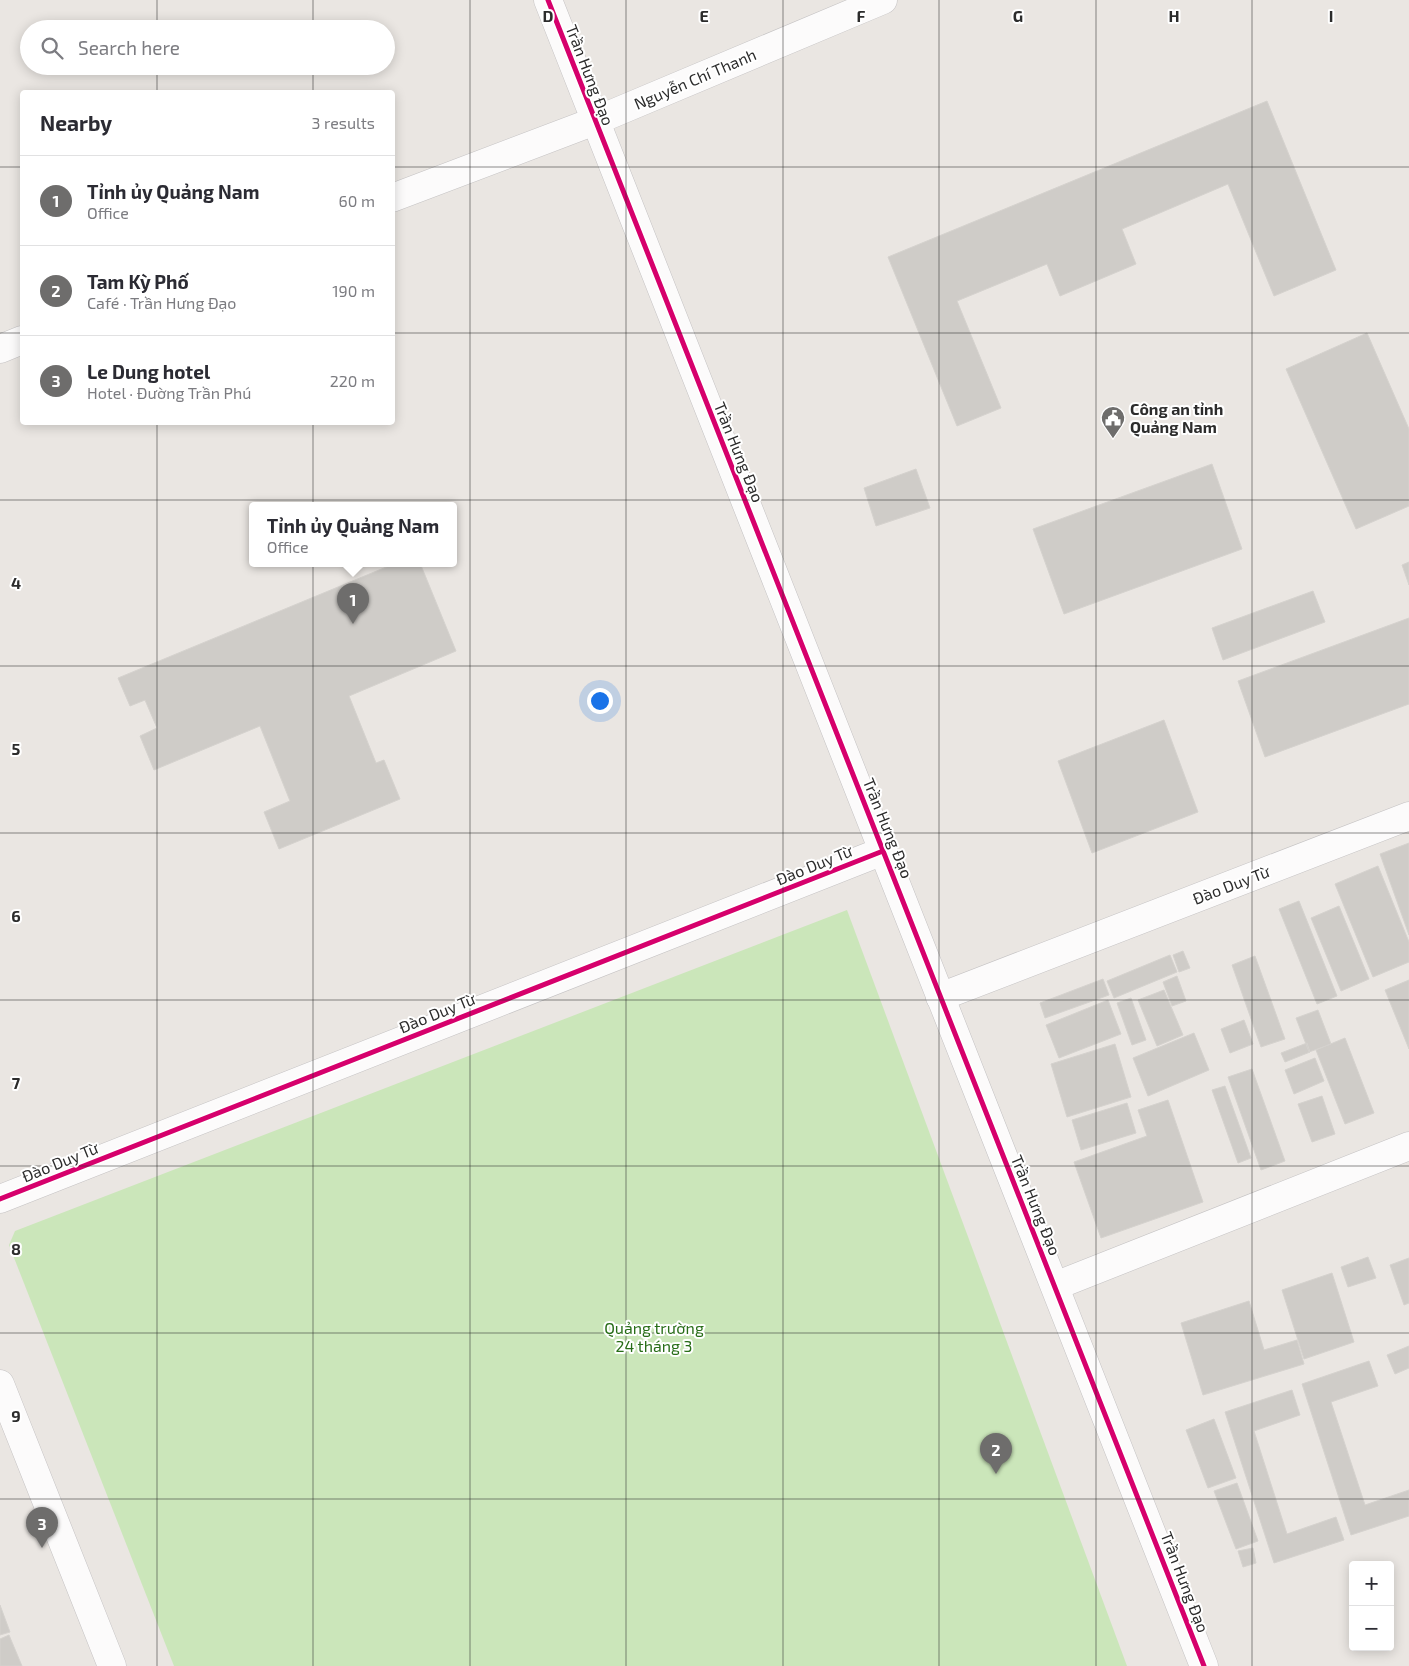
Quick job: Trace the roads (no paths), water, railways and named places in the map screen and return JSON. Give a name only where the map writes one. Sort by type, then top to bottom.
[{"type":"street","name":"Trần Hưng Đạo","points":[[548,0],[1204,1666]]},
{"type":"street","name":"Nguyễn Chí Thanh","points":[[395,197],[595,121],[883,0]]},
{"type":"street","points":[[0,349],[20,341]]},
{"type":"street","name":"Đào Duy Từ","points":[[940,996],[1409,816]]},
{"type":"street","name":"Đào Duy Từ","points":[[0,1199],[883,851]]},
{"type":"street","points":[[1055,1286],[1409,1146]]},
{"type":"street","points":[[0,1384],[112,1666]]},
{"type":"place","name":"Công an tỉnh Quảng Nam","points":[[1113,439]]},
{"type":"place","name":"Tỉnh ủy Quảng Nam","points":[[353,624]]},
{"type":"place","name":"Tam Kỳ Phố","points":[[996,1474]]},
{"type":"place","name":"Le Dung hotel","points":[[42,1548]]},
{"type":"park label","name":"Quảng trường 24 tháng 3","points":[[654,1337]]}]
